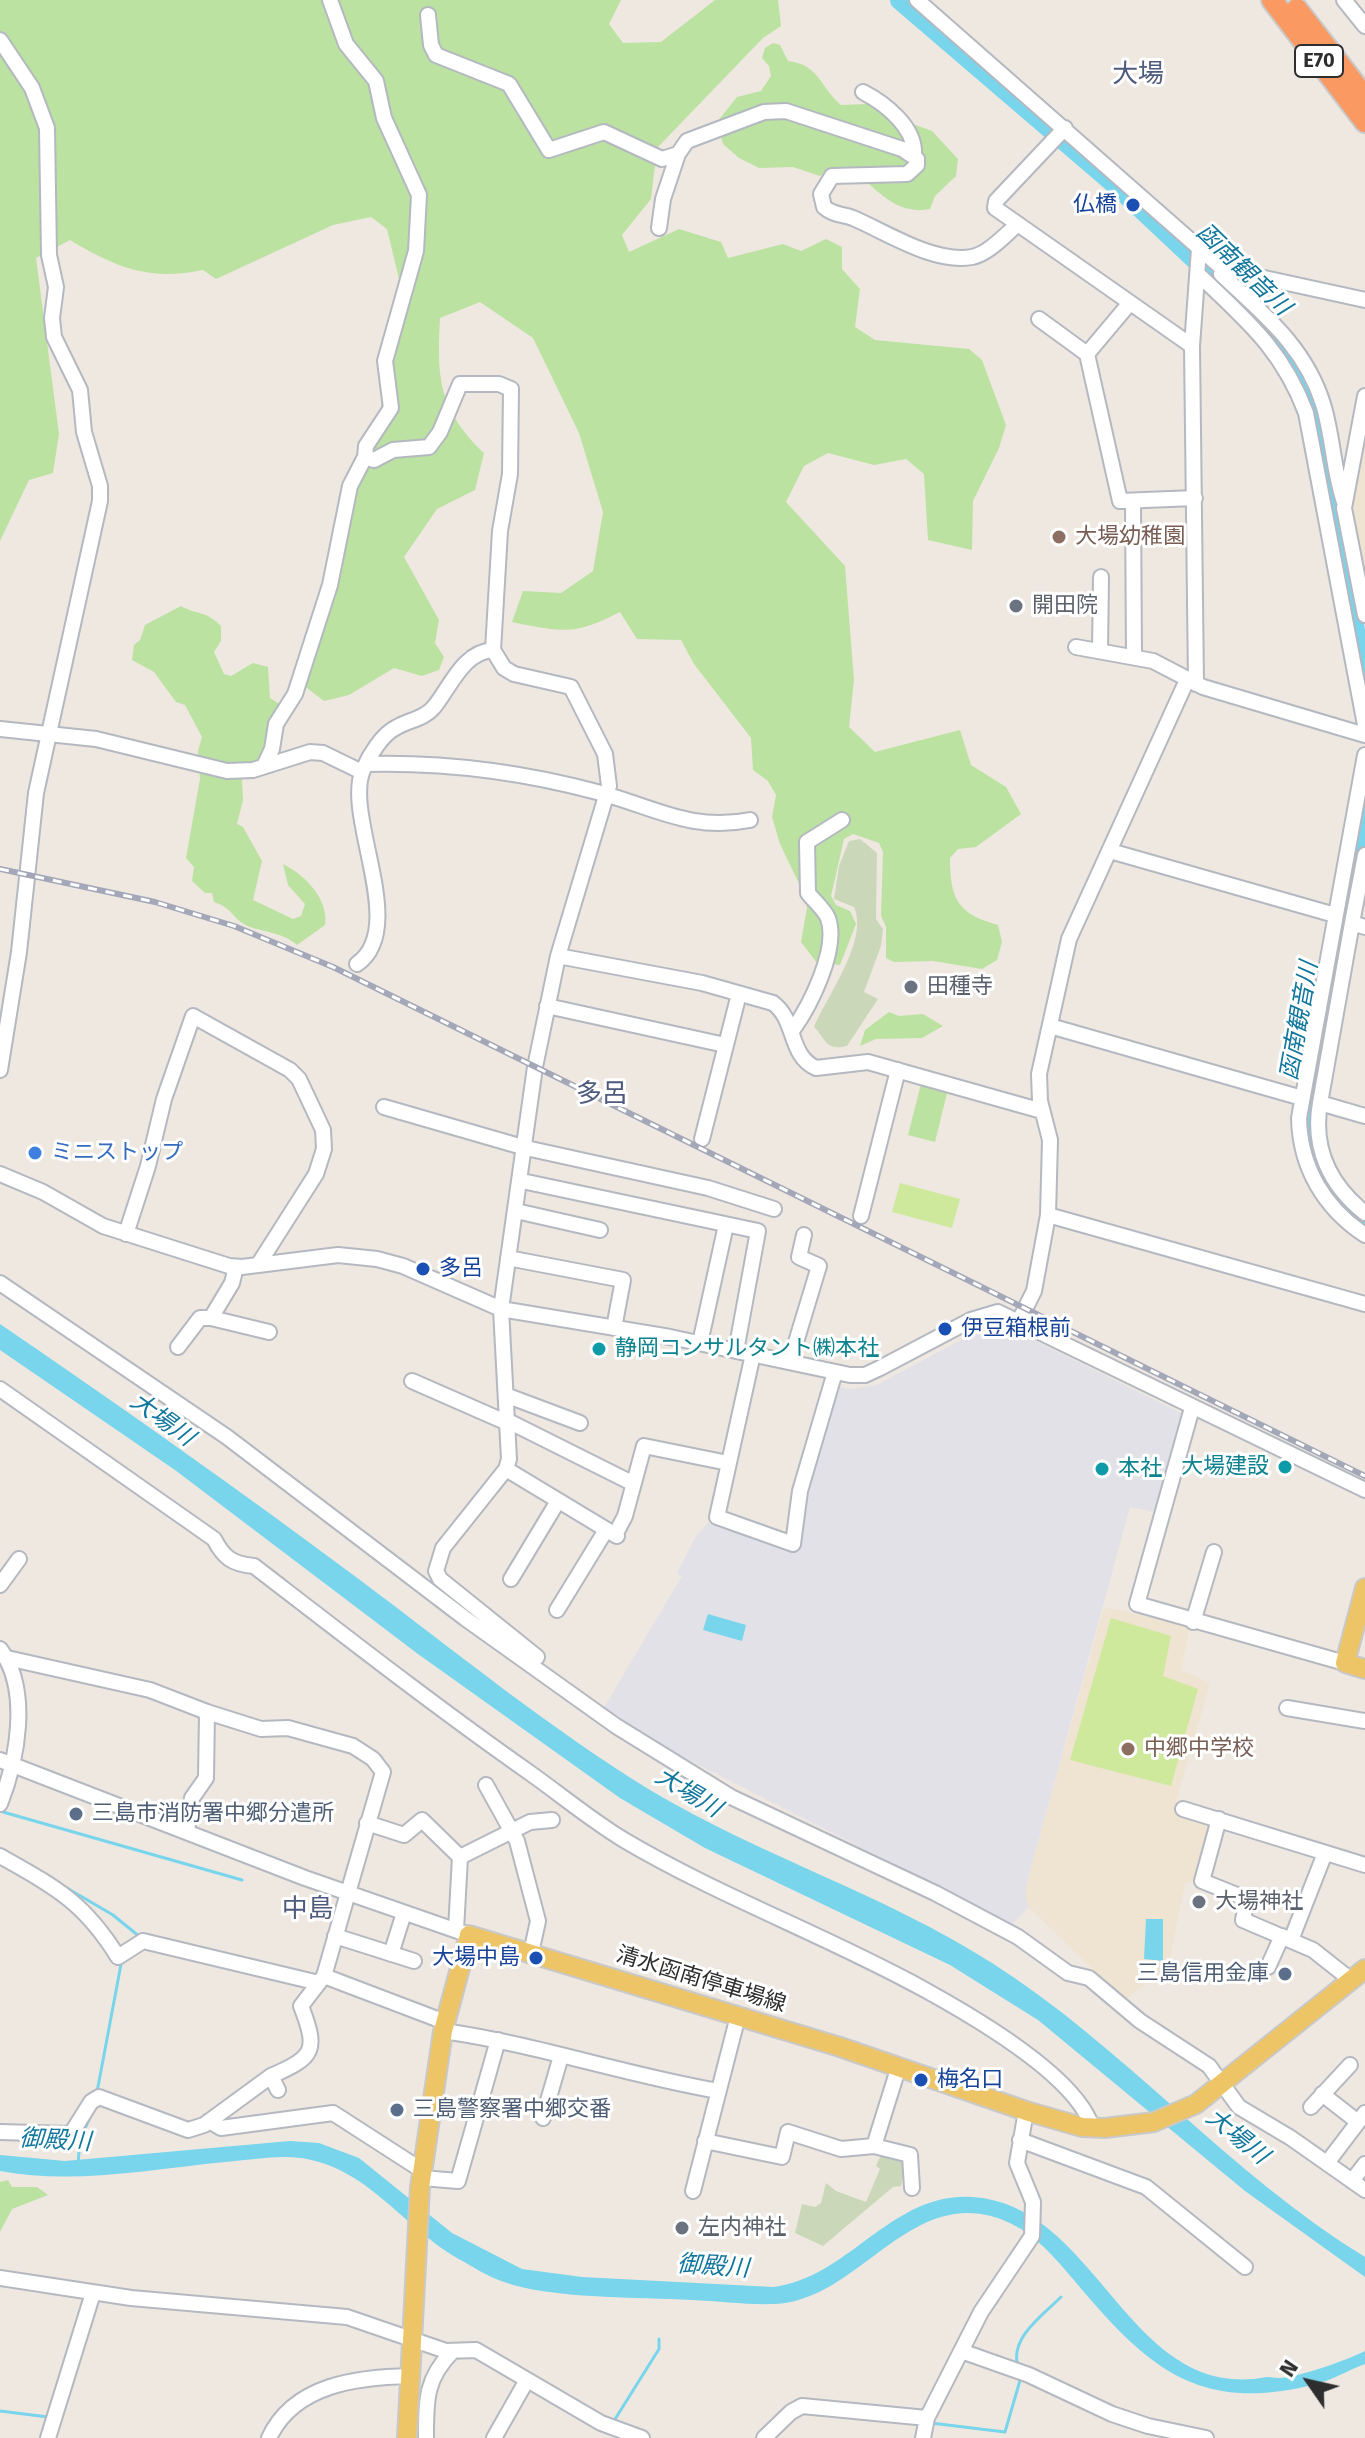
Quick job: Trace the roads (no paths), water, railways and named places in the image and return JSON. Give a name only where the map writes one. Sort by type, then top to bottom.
[{"type":"highway","name":"E70","points":[[1272,0],[1365,122]]},
{"type":"highway","name":"E70","points":[[1290,0],[1365,97]]},
{"type":"main road","points":[[1365,1588],[1345,1663],[1365,1669]]},
{"type":"main road","name":"清水函南停車場線","points":[[462,1933],[899,2066],[1026,2111],[1092,2127],[1112,2128],[1154,2122],[1216,2091],[1358,1974]]},
{"type":"main road","points":[[407,2438],[422,2179],[444,2026],[462,1933]]},
{"type":"street","points":[[264,766],[272,749],[276,724],[295,694],[337,559],[347,495],[365,457],[366,446],[391,408],[385,361],[409,284],[418,235],[420,201],[414,177],[384,118],[376,81],[346,44],[330,0]]},
{"type":"street","points":[[917,0],[1223,269],[1365,300]]},
{"type":"street","points":[[1344,0],[1365,26]]},
{"type":"street","points":[[428,15],[431,45],[436,55],[509,84],[549,150],[604,132],[657,157],[678,154]]},
{"type":"street","points":[[0,40],[32,88],[47,128],[51,188],[49,250],[56,287],[54,337],[80,390],[84,432],[100,486],[100,501],[47,733],[31,818],[19,952],[0,1070]]},
{"type":"street","points":[[863,92],[875,99],[911,134],[917,165],[907,174],[832,176],[823,188],[822,204],[827,211],[855,219],[892,238],[968,258],[980,254],[1018,224]]},
{"type":"street","points":[[659,228],[663,199],[678,154],[696,136],[774,110],[914,155]]},
{"type":"street","points":[[1065,128],[996,201],[995,208],[1192,346]]},
{"type":"street","points":[[1019,1321],[1034,1291],[1048,1215],[1050,1140],[1042,1111],[1039,1074],[1069,939],[1192,682],[1195,498],[1192,346],[1199,249]]},
{"type":"street","points":[[1223,269],[1221,274],[1285,333],[1308,369],[1323,406],[1365,615]]},
{"type":"street","points":[[1198,274],[1266,338],[1295,382],[1306,413],[1365,725]]},
{"type":"street","points":[[1087,354],[1129,304]]},
{"type":"street","points":[[1039,319],[1087,354],[1120,501],[1195,498]]},
{"type":"street","points":[[365,457],[374,460],[393,450],[429,447],[440,432],[460,384],[499,384],[511,389],[510,474],[500,531],[493,650],[504,668],[514,674],[571,687],[605,754],[608,795],[558,956],[547,1006],[535,1067],[522,1181],[508,1258],[501,1309],[510,1423],[506,1469],[438,1558],[436,1571],[470,1613],[537,1657]]},
{"type":"street","points":[[1344,502],[1365,396]]},
{"type":"street","points":[[1133,501],[1134,657]]},
{"type":"street","points":[[1100,651],[1101,577]]},
{"type":"street","points":[[1076,647],[1163,665],[1192,682],[1365,735]]},
{"type":"street","points":[[357,964],[372,949],[375,926],[374,875],[361,801],[364,768],[391,731],[433,709],[467,661],[479,653],[493,650]]},
{"type":"street","points":[[0,729],[96,739],[227,771],[247,772],[317,752],[364,768],[480,769],[608,795],[646,810],[709,825],[750,820]]},
{"type":"street","points":[[1365,755],[1335,915],[1320,1049],[1316,1071],[1302,1098],[1299,1135],[1311,1176],[1334,1208],[1365,1235]]},
{"type":"street","points":[[792,1031],[815,993],[830,933],[827,915],[808,893],[807,842],[842,820]]},
{"type":"street","points":[[1110,851],[1335,915]]},
{"type":"street","points":[[1320,1049],[1358,925],[1365,855]]},
{"type":"street","points":[[558,956],[773,1003],[782,1010],[792,1031],[798,1056],[816,1068],[868,1062],[1042,1111]]},
{"type":"street","points":[[702,1139],[739,994]]},
{"type":"street","points":[[547,1006],[725,1045]]},
{"type":"street","points":[[126,1234],[148,1166],[164,1099],[193,1016],[290,1070],[299,1079],[323,1130],[324,1149],[316,1174],[258,1265]]},
{"type":"street","points":[[1050,1026],[1302,1098]]},
{"type":"street","points":[[861,1216],[898,1070]]},
{"type":"street","points":[[1316,1071],[1320,1103],[1318,1135],[1325,1163],[1345,1195],[1365,1213]]},
{"type":"street","points":[[1320,1103],[1365,1116]]},
{"type":"street","points":[[384,1107],[526,1148],[708,1188],[774,1209]]},
{"type":"street","points":[[0,1174],[43,1192],[90,1220],[236,1267],[338,1255],[377,1259],[403,1266],[501,1309],[700,1343],[835,1372],[865,1375],[971,1320],[998,1312],[1365,1490]]},
{"type":"street","points":[[522,1181],[758,1231],[743,1327],[736,1351]]},
{"type":"street","points":[[516,1211],[600,1230]]},
{"type":"street","points":[[1048,1215],[1365,1304]]},
{"type":"street","points":[[700,1343],[726,1225]]},
{"type":"street","points":[[790,1362],[819,1266],[799,1257],[804,1235]]},
{"type":"street","points":[[508,1258],[623,1280],[614,1328]]},
{"type":"street","points":[[211,1318],[232,1283],[236,1267]]},
{"type":"street","points":[[0,1283],[227,1437],[678,1767],[743,1803],[935,1893],[1018,1937],[1068,1973],[1089,1978],[1140,2021],[1209,2066],[1216,2091],[1365,2190]]},
{"type":"street","points":[[178,1347],[200,1318],[269,1332]]},
{"type":"street","points":[[753,1354],[717,1517],[793,1544],[800,1491],[835,1372]]},
{"type":"street","points":[[412,1381],[510,1423],[632,1483]]},
{"type":"street","points":[[0,1389],[214,1539],[222,1555],[235,1564],[254,1566],[482,1740],[621,1838],[712,1889],[863,1958],[986,2025],[1055,2079],[1087,2110],[1092,2127]]},
{"type":"street","points":[[508,1396],[580,1423]]},
{"type":"street","points":[[1192,1408],[1137,1604],[1345,1663]]},
{"type":"street","points":[[557,1610],[625,1516],[644,1446],[728,1463]]},
{"type":"street","points":[[506,1469],[613,1534]]},
{"type":"street","points":[[511,1579],[558,1501]]},
{"type":"street","points":[[1193,1622],[1214,1552]]},
{"type":"street","points":[[0,1585],[19,1559]]},
{"type":"street","points":[[0,1804],[17,1712],[4,1654],[150,1690],[261,1729],[288,1728],[346,1744],[373,1759],[383,1777],[321,1980],[301,2006],[312,2033],[311,2048],[303,2060],[271,2076],[197,2128],[179,2128],[99,2097],[91,2102],[71,2134],[0,2132]]},
{"type":"street","points":[[1287,1708],[1365,1721]]},
{"type":"street","points":[[187,1831],[192,1798],[206,1778],[207,1712]]},
{"type":"street","points":[[7,1763],[462,1933],[460,1857],[422,1820],[404,1835],[367,1823]]},
{"type":"street","points":[[486,1785],[513,1832],[538,1921],[531,1953]]},
{"type":"street","points":[[1183,1809],[1365,1865]]},
{"type":"street","points":[[1219,1819],[1202,1881],[1247,1899],[1243,1920],[1313,1950],[1358,1974]]},
{"type":"street","points":[[460,1857],[530,1822],[552,1820]]},
{"type":"street","points":[[1268,1967],[1286,1938],[1325,1853]]},
{"type":"street","points":[[1,1859],[46,1880],[73,1902],[95,1921],[118,1957],[143,1941],[321,1980],[444,2026],[718,2091]]},
{"type":"street","points":[[391,1954],[404,1913]]},
{"type":"street","points":[[335,1936],[414,1961]]},
{"type":"street","points":[[693,2191],[738,2016]]},
{"type":"street","points":[[209,2121],[221,2128],[333,2113],[422,2179],[458,2181],[498,2040]]},
{"type":"street","points":[[543,2118],[561,2056]]},
{"type":"street","points":[[1311,2107],[1350,2065]]},
{"type":"street","points":[[874,2146],[899,2066]]},
{"type":"street","points":[[271,2076],[278,2090]]},
{"type":"street","points":[[1322,2094],[1362,2117],[1327,2163]]},
{"type":"street","points":[[923,2438],[927,2418],[961,2351],[991,2297],[1026,2249],[1034,2225],[1033,2202],[1017,2163],[1026,2111]]},
{"type":"street","points":[[705,2141],[782,2157],[788,2132],[841,2149],[874,2146],[910,2155],[912,2188]]},
{"type":"street","points":[[1020,2140],[1146,2187],[1245,2267]]},
{"type":"street","points":[[1352,2181],[1365,2164]]},
{"type":"street","points":[[0,2278],[93,2293],[337,2315],[452,2352],[476,2350],[601,2423],[642,2438]]},
{"type":"street","points":[[48,2438],[93,2293]]},
{"type":"street","points":[[961,2351],[1020,2372],[1123,2418],[1206,2438]]},
{"type":"street","points":[[426,2438],[427,2402],[434,2373],[452,2352]]},
{"type":"street","points":[[269,2438],[295,2404],[342,2381],[411,2376]]},
{"type":"street","points":[[494,2438],[527,2380]]},
{"type":"street","points":[[764,2438],[795,2408],[802,2406],[927,2418]]},
{"type":"water","points":[[0,1324],[226,1482],[612,1766],[692,1814],[951,1938],[1041,1997],[1088,2033],[1268,2188],[1365,2257],[1365,2277],[1245,2191],[1038,2020],[950,1965],[705,1848],[620,1798],[418,1654],[175,1470],[0,1350]]},
{"type":"water","points":[[708,1614],[746,1625],[742,1641],[703,1630]]},
{"type":"water","points":[[1146,1919],[1163,1919],[1163,1961],[1144,1959]]},
{"type":"water","points":[[290,2141],[319,2143],[359,2158],[452,2233],[522,2269],[582,2277],[773,2287],[800,2280],[825,2268],[917,2208],[943,2199],[972,2197],[1015,2208],[1052,2232],[1146,2334],[1180,2361],[1220,2377],[1279,2378],[1323,2368],[1365,2351],[1365,2364],[1322,2382],[1274,2392],[1238,2393],[1206,2387],[1177,2376],[1125,2336],[1037,2241],[1016,2226],[991,2216],[960,2213],[932,2220],[906,2233],[831,2285],[804,2298],[775,2304],[754,2304],[546,2292],[504,2282],[437,2245],[383,2199],[346,2173],[301,2158],[263,2158],[84,2176],[0,2171],[0,2155],[65,2161]]},
{"type":"waterway","name":"函南観音川","points":[[900,0],[1117,186],[1234,296]]},
{"type":"waterway","name":"函南観音川","points":[[1258,317],[1294,363],[1317,418],[1365,687]]},
{"type":"waterway","name":"函南観音川","points":[[1365,811],[1310,1111],[1313,1145],[1322,1174],[1339,1200],[1365,1222]]},
{"type":"waterway","points":[[3,1812],[242,1880]]},
{"type":"waterway","points":[[60,1884],[113,1915],[140,1937]]},
{"type":"waterway","points":[[97,2092],[122,1959]]},
{"type":"waterway","name":"御殿川","points":[[78,2164],[80,2140],[91,2115]]},
{"type":"waterway","points":[[1018,2366],[1017,2356],[1023,2336],[1061,2297]]},
{"type":"waterway","points":[[612,2424],[659,2349],[659,2339]]},
{"type":"waterway","points":[[931,2423],[1005,2432],[1021,2377]]},
{"type":"waterway","points":[[0,2411],[48,2417]]},
{"type":"railway","points":[[0,869],[155,902],[234,926],[333,967],[1365,1476]]},
{"type":"place","name":"仏橋","points":[[1133,205]]},
{"type":"place","name":"大場幼稚園","points":[[1059,537]]},
{"type":"place","name":"開田院","points":[[1016,606]]},
{"type":"place","name":"田種寺","points":[[911,987]]},
{"type":"place","name":"ミニストップ","points":[[35,1153]]},
{"type":"place","name":"多呂","points":[[423,1269]]},
{"type":"place","name":"伊豆箱根前","points":[[945,1329]]},
{"type":"place","name":"静岡コンサルタント㈱本社","points":[[599,1349]]},
{"type":"place","name":"大場建設","points":[[1285,1467]]},
{"type":"place","name":"本社","points":[[1102,1469]]},
{"type":"place","name":"中郷中学校","points":[[1128,1749]]},
{"type":"place","name":"三島市消防署中郷分遣所","points":[[76,1814]]},
{"type":"place","name":"大場神社","points":[[1199,1902]]},
{"type":"place","name":"大場中島","points":[[536,1958]]},
{"type":"place","name":"三島信用金庫","points":[[1285,1974]]},
{"type":"place","name":"梅名口","points":[[921,2080]]},
{"type":"place","name":"三島警察署中郷交番","points":[[397,2110]]},
{"type":"place","name":"左内神社","points":[[682,2228]]},
{"type":"district","name":"大場","points":[[1138,75]]},
{"type":"district","name":"多呂","points":[[602,1095]]},
{"type":"district","name":"中島","points":[[308,1910]]},
{"type":"water label","name":"大場川","points":[[162,1420]]},
{"type":"water label","name":"大場川","points":[[688,1793]]},
{"type":"water label","name":"大場川","points":[[1237,2137]]}]
